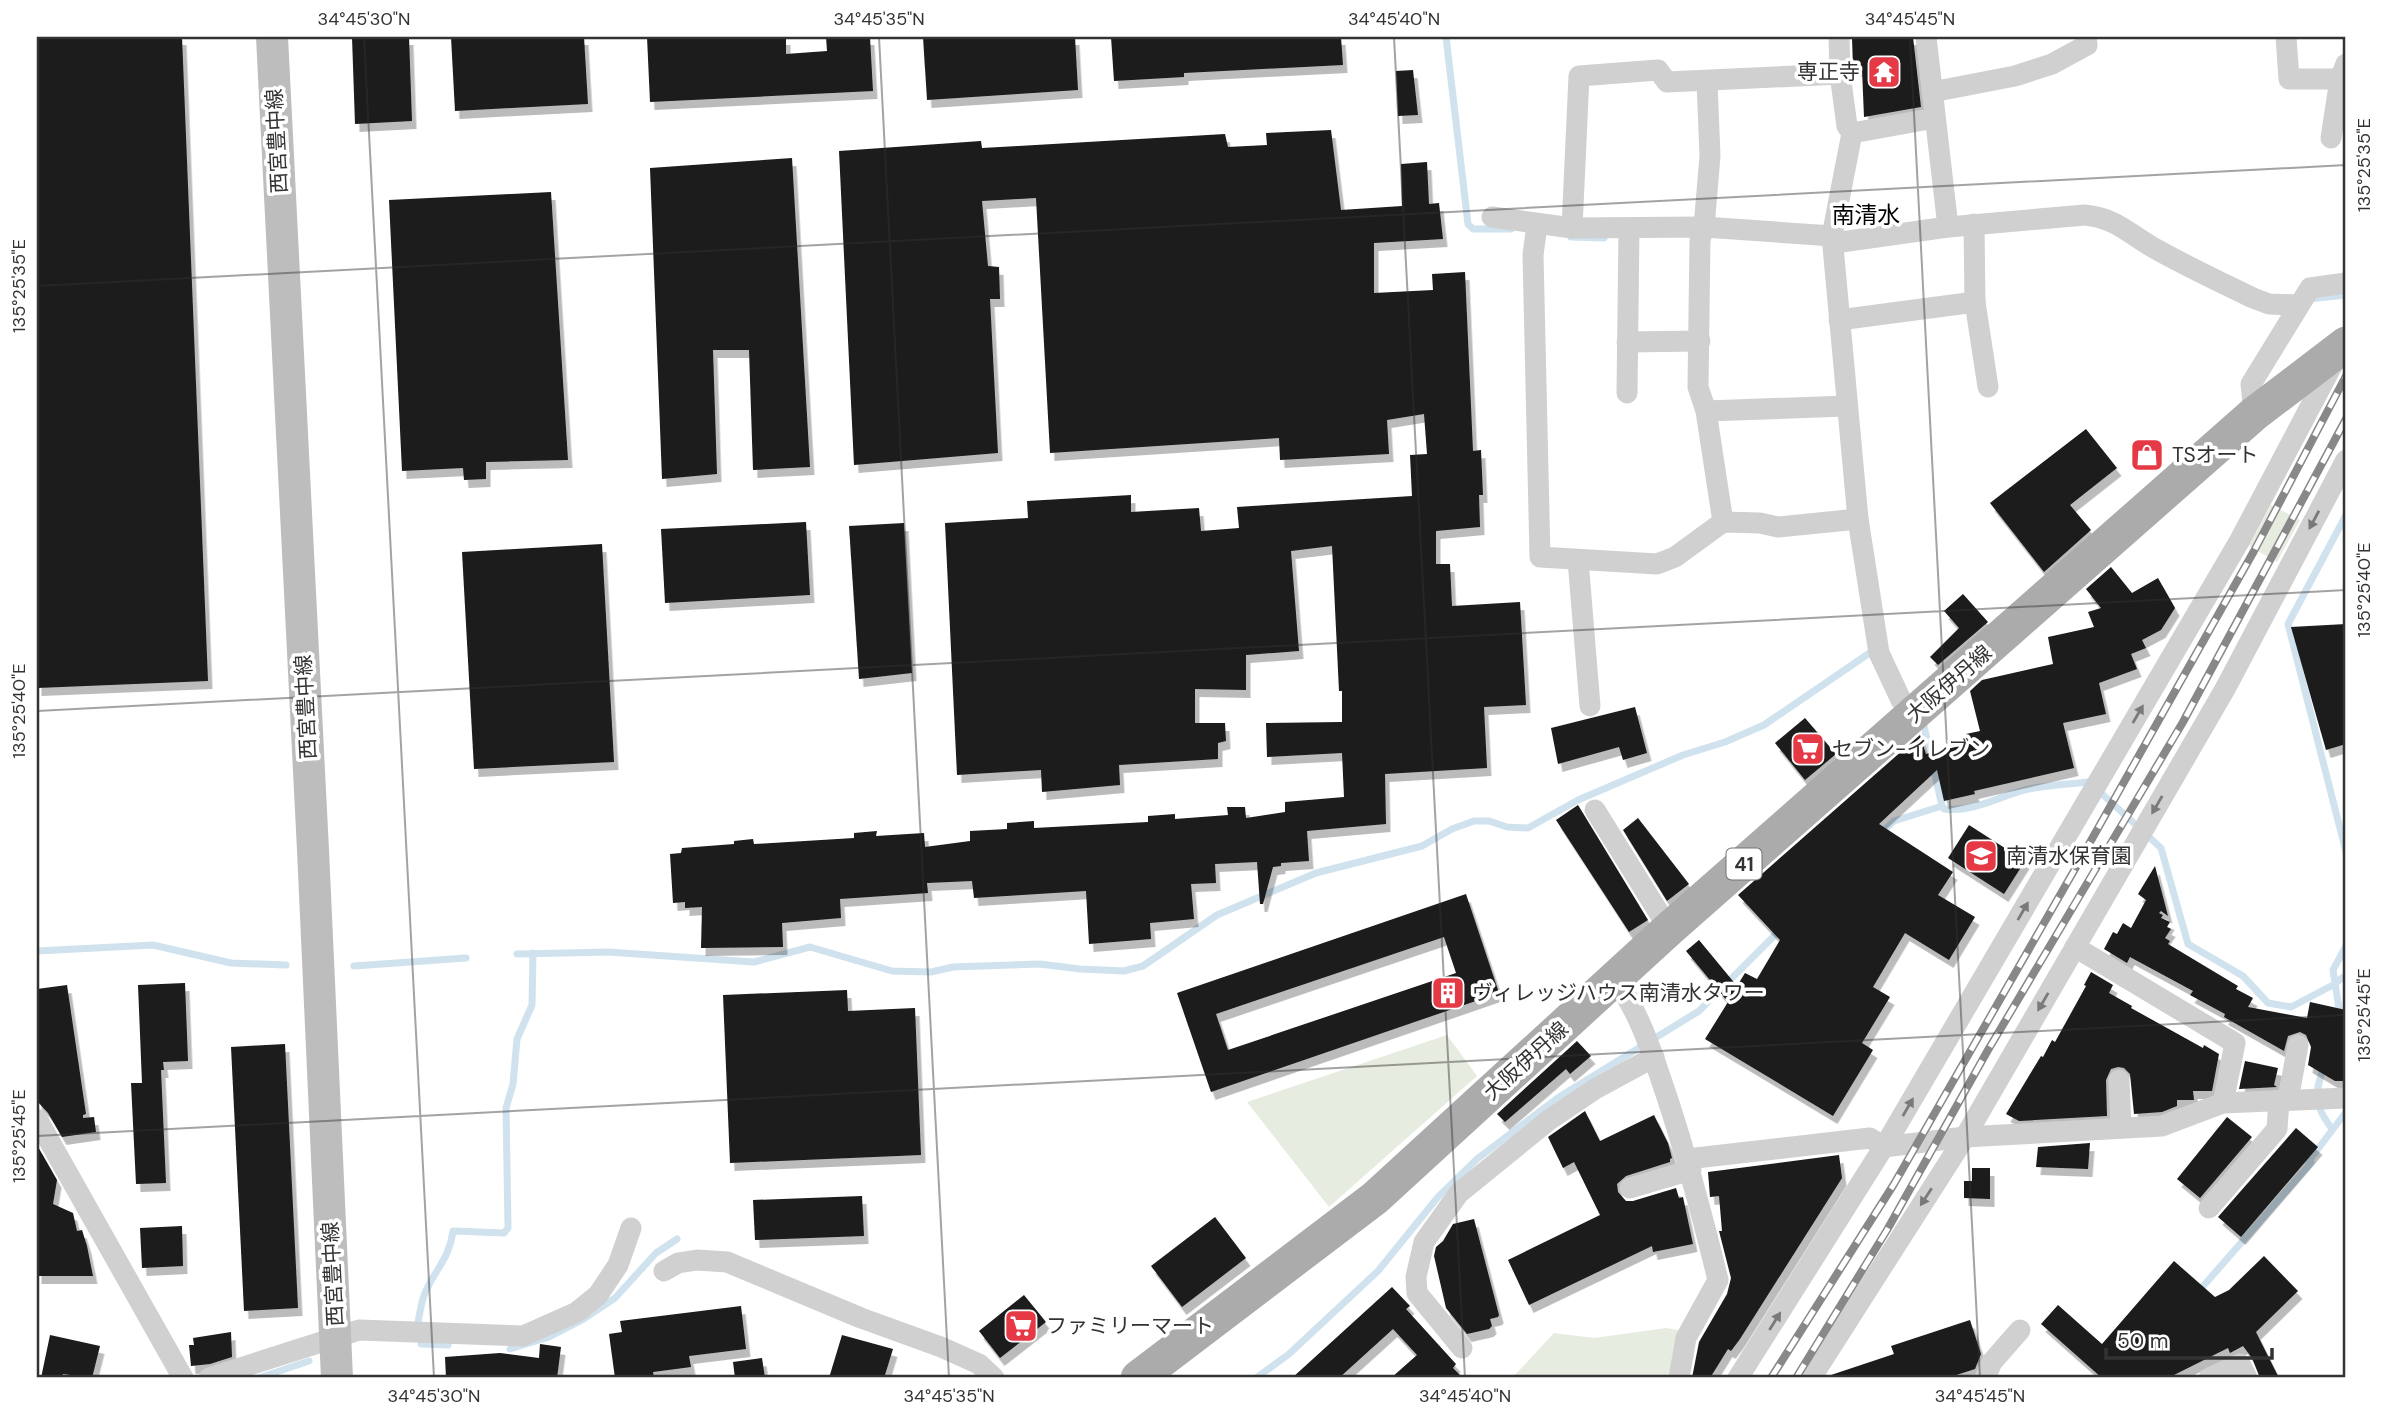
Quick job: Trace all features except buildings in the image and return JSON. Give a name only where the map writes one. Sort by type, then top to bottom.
[{"type":"main road","name":"西宮豊中線","points":[[272,37],[337,1378]]},
{"type":"main road","name":"大阪伊丹線","points":[[1138,1378],[1375,1198],[1669,929],[2254,414],[2345,344]]},
{"type":"street","points":[[1839,37],[1840,74],[1847,126],[1852,133],[1827,235],[1839,320],[1858,519],[1879,653],[1900,700],[1913,716]]},
{"type":"street","points":[[1926,37],[1948,222]]},
{"type":"street","points":[[1932,92],[2015,76],[2052,64],[2087,44],[2086,37]]},
{"type":"street","points":[[2286,37],[2289,79],[2343,71],[2331,138]]},
{"type":"street","points":[[1572,228],[1579,76],[1658,70],[1667,82],[1707,82],[1840,74]]},
{"type":"street","points":[[1707,82],[1710,156],[1701,234],[1698,387],[1706,411],[1723,522]]},
{"type":"street","points":[[1852,133],[1935,118]]},
{"type":"street","points":[[1492,217],[1536,231],[1572,228],[1629,234],[1827,235],[1948,222],[1973,224],[2085,215],[2115,222],[2151,247],[2253,299],[2269,304],[2302,301]]},
{"type":"street","points":[[1973,224],[1975,302],[1988,387]]},
{"type":"street","points":[[1536,231],[1533,255],[1540,557],[1657,564],[1675,557],[1723,522],[1760,523],[1778,527],[1858,519]]},
{"type":"street","points":[[1627,393],[1629,234]]},
{"type":"street","points":[[2254,414],[2251,384],[2310,288],[2346,283]]},
{"type":"street","points":[[1839,320],[1975,302]]},
{"type":"street","points":[[1627,342],[1700,341]]},
{"type":"street","points":[[1738,1378],[1884,1147],[2241,540],[2345,344]]},
{"type":"street","points":[[1706,411],[1847,406]]},
{"type":"street","points":[[1811,1378],[1965,1137],[2225,689],[2346,460]]},
{"type":"street","points":[[1578,560],[1590,706]]},
{"type":"street","points":[[1595,810],[1669,929]]},
{"type":"street","points":[[2075,947],[2235,1043],[2223,1103]]},
{"type":"street","points":[[1615,979],[1632,1002],[1654,1057],[1689,1165],[1718,1280],[1686,1338],[1679,1378]]},
{"type":"street","points":[[2209,1208],[2277,1129],[2298,1045]]},
{"type":"street","points":[[1462,1348],[1417,1293],[1416,1277],[1424,1242],[1459,1193],[1549,1120],[1595,1088],[1654,1057]]},
{"type":"street","points":[[2119,1080],[2121,1128]]},
{"type":"street","points":[[1630,1188],[1689,1165],[1870,1138],[1884,1147],[1965,1137],[2162,1126],[2223,1103],[2346,1098]]},
{"type":"street","points":[[37,1119],[183,1378]]},
{"type":"street","points":[[209,1378],[359,1330],[523,1336],[577,1312],[598,1295],[618,1265],[631,1228]]},
{"type":"street","points":[[664,1271],[678,1263],[697,1260],[727,1262],[861,1318],[941,1347],[979,1364],[994,1378]]},
{"type":"street","points":[[1985,1378],[1992,1362],[2020,1330]]},
{"type":"street","points":[[2209,1378],[2239,1364],[2247,1378]]},
{"type":"shaded area","points":[[2271,505],[2300,520],[2277,562],[2249,546]]},
{"type":"shaded area","points":[[1447,1035],[1477,1076],[1329,1207],[1247,1102]]},
{"type":"shaded area","points":[[1666,1328],[1683,1331],[1674,1378],[1512,1378],[1554,1333],[1594,1338]]},
{"type":"waterway","points":[[1446,37],[1468,224],[1473,229],[1511,229]]},
{"type":"waterway","points":[[1571,237],[1604,238]]},
{"type":"waterway","points":[[2309,299],[2346,295]]},
{"type":"waterway","points":[[2346,515],[2288,624],[2346,852]]},
{"type":"waterway","points":[[517,954],[608,952],[754,962],[810,947],[892,971],[931,972],[953,967],[1040,964],[1124,971],[1143,966],[1217,915],[1316,873],[1422,846],[1452,829],[1474,821],[1528,828],[1578,800],[1683,755],[1725,742],[1764,725],[1871,652]]},
{"type":"waterway","points":[[1924,726],[1942,806]]},
{"type":"waterway","points":[[1879,835],[1894,821],[1942,806],[1944,809],[1967,808],[2034,788],[2089,782],[2161,848],[2188,944],[2243,976],[2268,1003],[2291,1007],[2333,985],[2346,975]]},
{"type":"waterway","points":[[1256,1378],[1289,1354],[1378,1271],[1438,1197],[1477,1159],[1559,1097],[1699,1011],[1780,930]]},
{"type":"waterway","points":[[37,951],[153,945],[231,963],[286,965]]},
{"type":"waterway","points":[[2340,1015],[2333,970],[2346,946]]},
{"type":"waterway","points":[[418,1322],[424,1296],[445,1257],[453,1231],[504,1233],[508,1228],[506,1108],[513,1084],[517,1039],[532,1005],[533,953]]},
{"type":"waterway","points":[[354,966],[466,958]]},
{"type":"waterway","points":[[2324,1066],[2317,1099],[2318,1106],[2332,1129]]},
{"type":"waterway","points":[[2198,1292],[2311,1163],[2308,1162],[2346,1112]]},
{"type":"waterway","points":[[510,1349],[549,1337],[582,1320],[615,1298],[656,1253],[677,1239]]},
{"type":"waterway","points":[[421,1344],[448,1345]]},
{"type":"waterway","points":[[259,1378],[309,1361]]},
{"type":"railway","points":[[1771,1378],[1894,1184],[2075,869],[2254,551],[2346,376]]},
{"type":"railway","points":[[1796,1378],[1887,1230],[1988,1050],[2183,722],[2346,419]]},
{"type":"place","name":"専正寺","points":[[1884,72]]},
{"type":"place","name":"TSオート","points":[[2147,455]]},
{"type":"place","name":"セブン-イレブン","points":[[1808,749]]},
{"type":"place","name":"南清水保育園","points":[[1981,856]]},
{"type":"place","name":"ヴィレッジハウス南清水タワー","points":[[1448,993]]},
{"type":"place","name":"ファミリーマート","points":[[1021,1326]]},
{"type":"district","name":"南清水","points":[[1866,215]]}]
